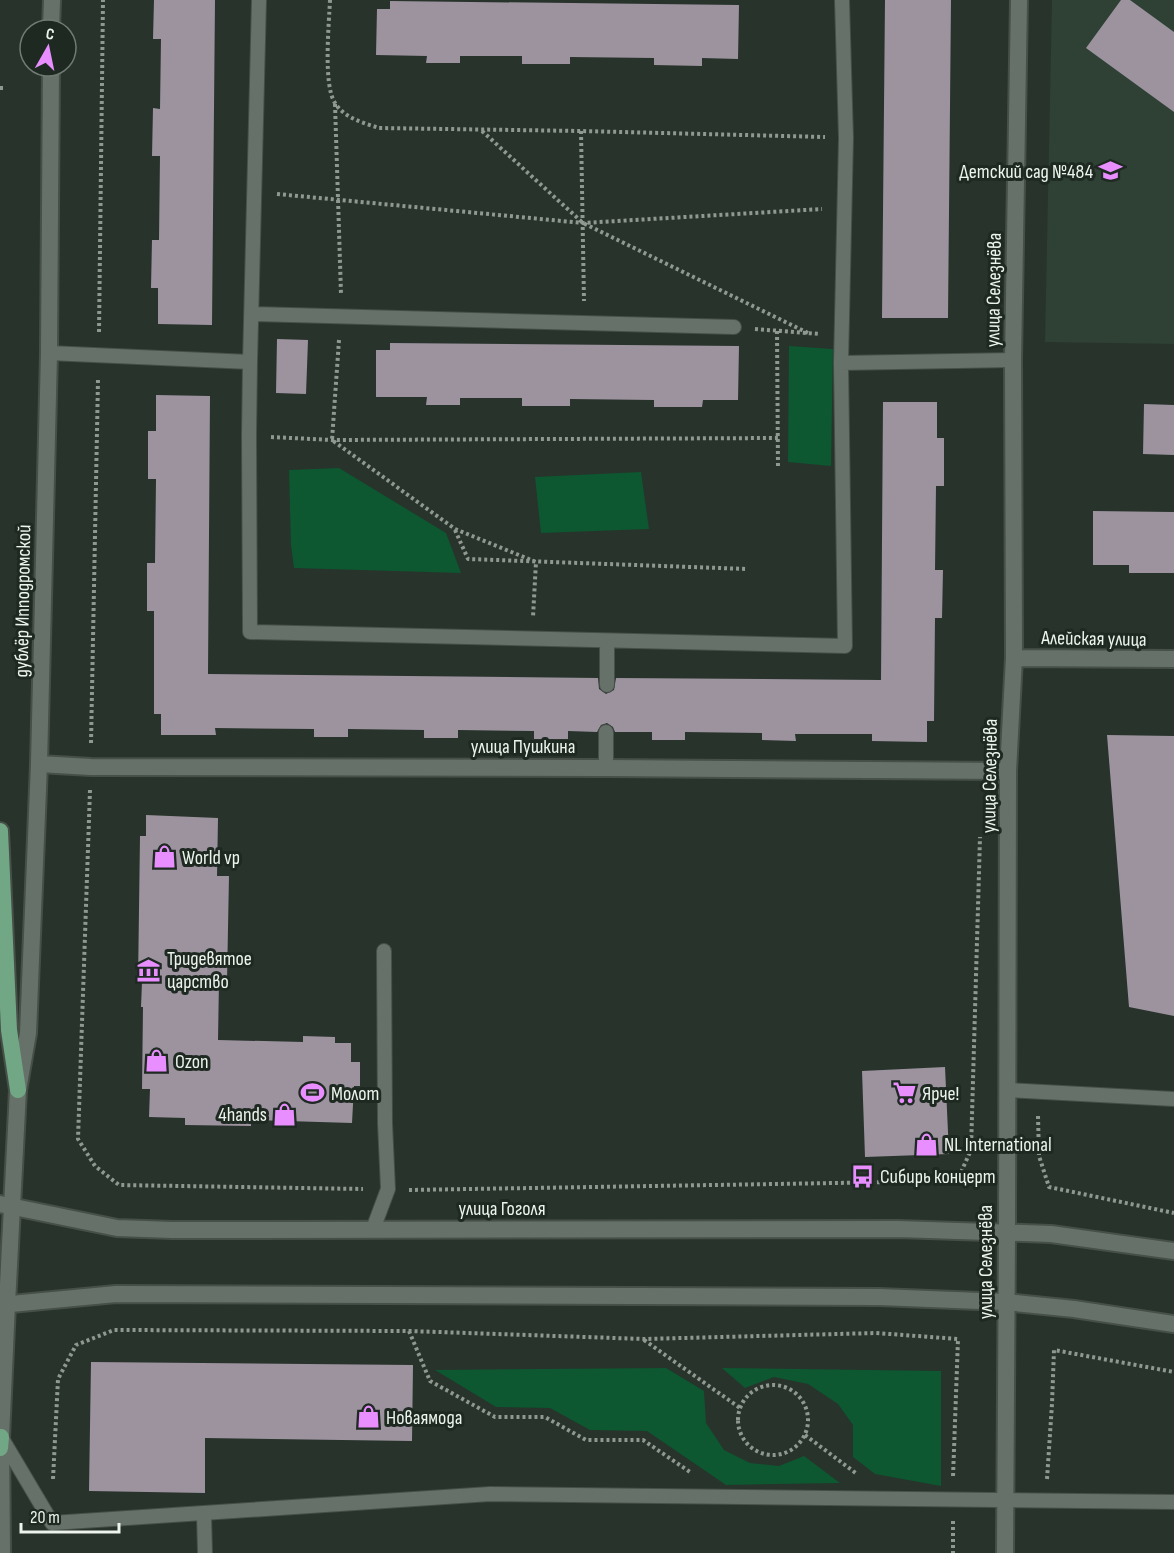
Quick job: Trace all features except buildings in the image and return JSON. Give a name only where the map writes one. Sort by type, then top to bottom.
[{"type":"highway","points":[[0,831],[9,1030],[18,1090]]},
{"type":"street","points":[[51,18],[52,0]]},
{"type":"street","name":"улица Селезнёва","points":[[1005,1553],[1008,771],[1014,658],[1013,360],[1019,0]]},
{"type":"street","name":"дублёр Ипподромской","points":[[6,1205],[18,1090],[28,1033],[39,764],[49,353],[51,78]]},
{"type":"street","name":"Алейская улица","points":[[1014,658],[1174,659]]},
{"type":"street","name":"улица Пушкина","points":[[39,764],[91,767],[1008,771]]},
{"type":"street","points":[[2,1553],[1,1442],[6,1205]]},
{"type":"street","name":"улица Гоголя","points":[[6,1205],[117,1228],[172,1230],[898,1229],[1069,1236],[1174,1251]]},
{"type":"street","points":[[3,1305],[116,1294],[840,1297],[1005,1302],[1174,1324]]},
{"type":"lane","points":[[259,0],[253,314],[250,362],[250,632],[845,646],[841,363],[846,138],[842,0]]},
{"type":"lane","points":[[253,314],[734,327]]},
{"type":"lane","points":[[49,353],[250,362]]},
{"type":"lane","points":[[841,363],[1013,360]]},
{"type":"lane","points":[[607,641],[607,685]]},
{"type":"lane","points":[[606,732],[606,768]]},
{"type":"lane","points":[[373,1229],[388,1189],[385,1123],[384,951]]},
{"type":"lane","points":[[1008,1090],[1174,1099]]},
{"type":"lane","points":[[1,1442],[52,1523],[490,1494],[1174,1502]]},
{"type":"lane","points":[[204,1514],[206,1553]]},
{"type":"path","points":[[103,0],[91,767],[78,1138],[95,1166],[119,1185],[388,1189],[957,1181],[971,1150],[980,830]]},
{"type":"path","points":[[330,0],[328,86],[335,104],[340,316],[333,440]]},
{"type":"path","points":[[335,104],[356,121],[379,128],[846,138]]},
{"type":"path","points":[[482,131],[583,224],[810,334]]},
{"type":"path","points":[[581,131],[583,322]]},
{"type":"path","points":[[255,192],[583,224],[845,207]]},
{"type":"path","points":[[734,327],[810,334],[842,334]]},
{"type":"path","points":[[777,331],[778,467]]},
{"type":"path","points":[[249,436],[333,440],[778,438]]},
{"type":"path","points":[[333,440],[454,530],[536,562]]},
{"type":"path","points":[[454,530],[468,559],[747,569]]},
{"type":"path","points":[[532,639],[536,562]]},
{"type":"path","points":[[1038,1091],[1039,1156],[1049,1187],[1174,1213]]},
{"type":"path","points":[[52,1523],[58,1379],[76,1345],[114,1330],[409,1331],[644,1339],[876,1333],[958,1339],[952,1499],[953,1553]]},
{"type":"path","points":[[409,1331],[430,1381],[495,1416],[545,1417],[586,1440],[643,1440],[723,1495]]},
{"type":"path","points":[[644,1339],[740,1408]]},
{"type":"path","points":[[1045,1500],[1054,1350],[1174,1372]]},
{"type":"path","points":[[764,1386],[787,1388],[804,1403],[808,1413],[805,1435],[798,1445],[777,1455],[754,1450],[740,1432],[738,1420],[740,1408],[746,1398],[764,1386]]},
{"type":"shaded area","name":"Детский сад №484","points":[[1052,0],[1174,0],[1174,344],[1045,342]]},
{"type":"green space","points":[[789,346],[833,349],[831,466],[788,462]]},
{"type":"green space","points":[[339,468],[446,533],[461,573],[294,568],[291,545],[289,470]]},
{"type":"green space","points":[[641,472],[649,529],[541,533],[535,477]]},
{"type":"green space","points":[[666,1368],[704,1391],[706,1423],[724,1450],[750,1463],[779,1466],[804,1456],[840,1483],[726,1485],[647,1431],[590,1430],[550,1408],[496,1407],[435,1370]]},
{"type":"green space","points":[[722,1368],[941,1371],[941,1486],[875,1474],[853,1457],[853,1425],[838,1404],[808,1384],[774,1377],[745,1388]]},
{"type":"place","name":"Детский сад №484","points":[[1111,171]]},
{"type":"place","name":"World vp","points":[[164,857]]},
{"type":"place","name":"Тридевятое царство","points":[[149,970]]},
{"type":"place","name":"Ozon","points":[[157,1061]]},
{"type":"place","name":"Молот","points":[[313,1093]]},
{"type":"place","name":"Ярче!","points":[[904,1093]]},
{"type":"place","name":"4hands","points":[[285,1114]]},
{"type":"place","name":"NL International","points":[[926,1144]]},
{"type":"place","name":"Сибирь концерт","points":[[862,1176]]},
{"type":"place","name":"Новаямода","points":[[368,1417]]}]
